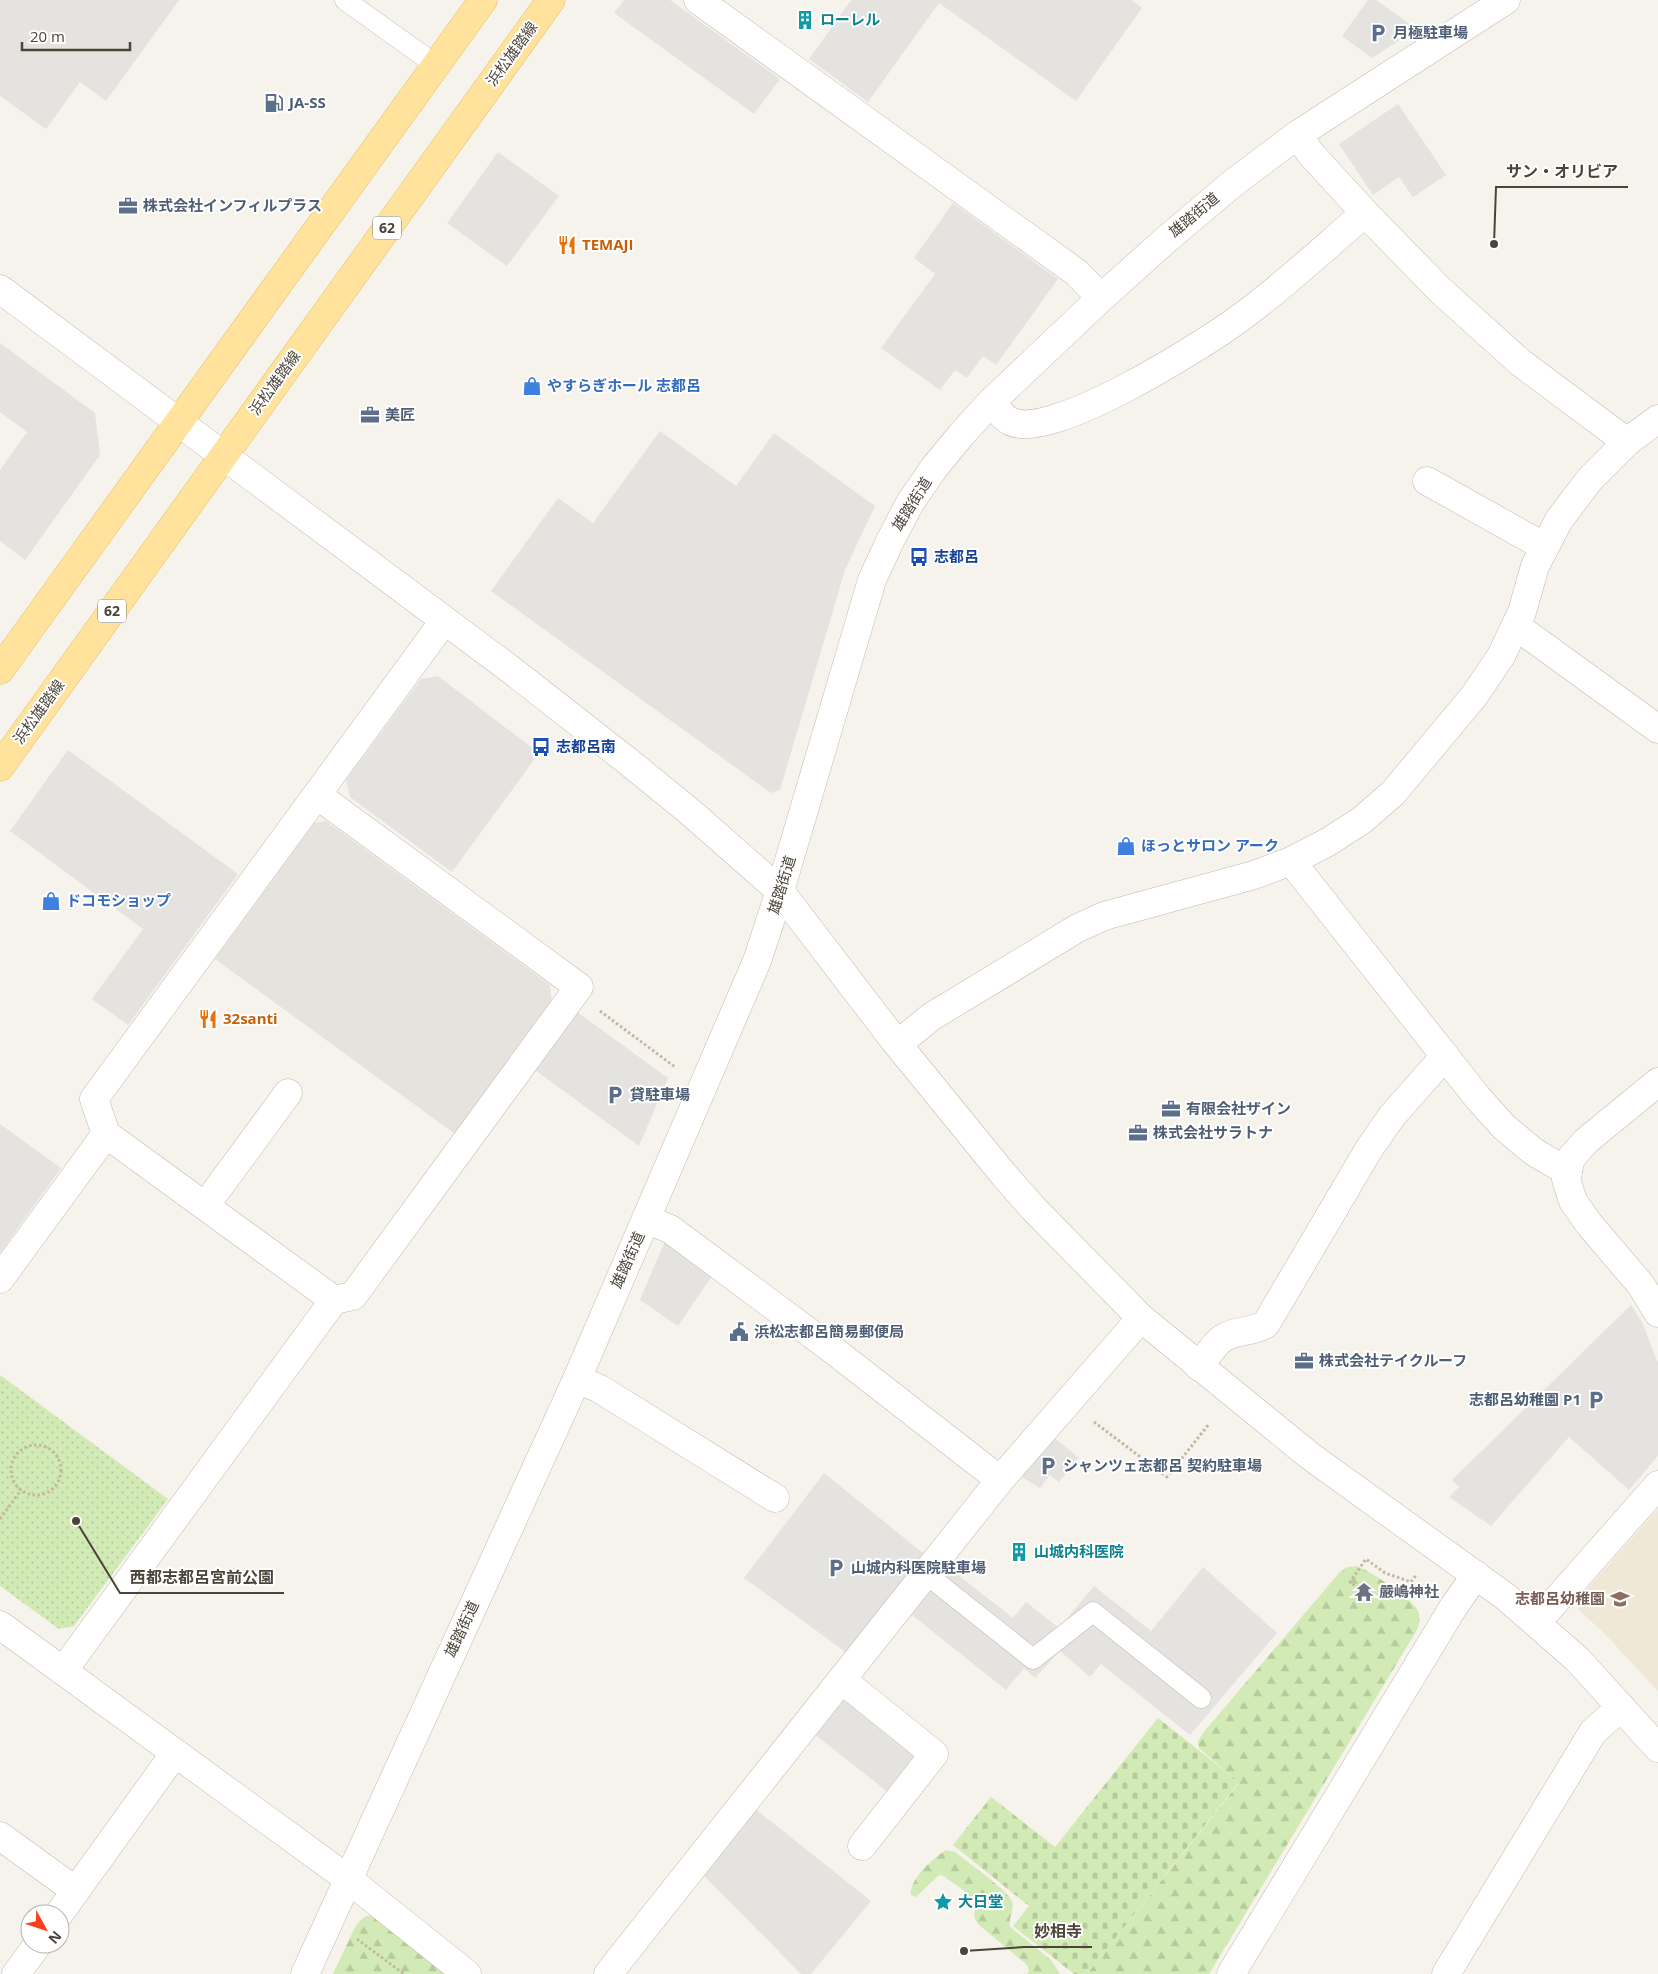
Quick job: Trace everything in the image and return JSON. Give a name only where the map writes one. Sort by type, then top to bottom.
[{"type":"main road","points":[[0,670],[483,0]]},
{"type":"main road","name":"浜松雄踏線","points":[[0,767],[551,0]]},
{"type":"street","points":[[698,0],[1077,273],[1101,298]]},
{"type":"street","name":"雄踏街道","points":[[304,1974],[577,1379],[757,961],[780,891],[872,580],[910,504],[956,442],[991,402],[1101,298],[1175,232],[1232,184],[1297,134],[1506,0]]},
{"type":"street","points":[[1297,134],[1312,154],[1365,213],[1440,290],[1521,363],[1627,442]]},
{"type":"street","points":[[991,402],[1010,422],[1031,425],[1064,416],[1125,389],[1184,356],[1240,318],[1365,213]]},
{"type":"street","points":[[0,288],[546,696],[630,763],[780,891],[898,1044],[1033,1208],[1141,1318],[1310,1456],[1476,1575],[1537,1622],[1577,1659],[1658,1748]]},
{"type":"street","points":[[898,1044],[931,1018],[1076,929],[1104,916],[1254,875],[1291,861],[1328,842],[1355,824],[1393,792],[1474,696],[1501,656],[1516,626],[1535,566],[1560,520],[1590,479],[1627,442],[1658,419]]},
{"type":"street","points":[[1439,496],[1545,547]]},
{"type":"street","points":[[334,1300],[106,1134],[94,1099],[444,620]]},
{"type":"street","points":[[1516,626],[1658,729]]},
{"type":"street","points":[[63,1671],[334,1300],[354,1296],[579,987],[317,795]]},
{"type":"street","points":[[1291,861],[1478,1098],[1504,1127],[1534,1152],[1568,1172]]},
{"type":"street","points":[[1199,1367],[1223,1338],[1236,1332],[1259,1328],[1266,1324],[1369,1149],[1392,1116],[1445,1056]]},
{"type":"street","points":[[1658,1082],[1586,1141],[1571,1158],[1566,1180],[1573,1201],[1589,1224],[1641,1285],[1658,1313]]},
{"type":"street","points":[[205,1206],[288,1093]]},
{"type":"street","points":[[0,1279],[106,1134]]},
{"type":"street","points":[[646,1219],[670,1229],[833,1350],[1000,1480]]},
{"type":"street","points":[[608,1974],[1000,1480],[1141,1318]]},
{"type":"street","points":[[577,1379],[600,1389],[775,1498]]},
{"type":"street","points":[[1537,1622],[1658,1485]]},
{"type":"street","points":[[1231,1974],[1454,1606],[1476,1575]]},
{"type":"street","points":[[0,1625],[348,1880],[467,1974]]},
{"type":"street","points":[[842,1680],[934,1754],[862,1846]]},
{"type":"street","points":[[1446,1974],[1593,1732],[1621,1707]]},
{"type":"street","points":[[66,1904],[175,1753]]},
{"type":"street","points":[[0,1836],[76,1891]]},
{"type":"street","points":[[16,1974],[31,1954]]},
{"type":"lane","points":[[345,0],[436,65]]},
{"type":"lane","points":[[926,1574],[1033,1659],[1093,1612],[1201,1698]]},
{"type":"path","points":[[575,993],[678,1068],[706,1080]]},
{"type":"path","points":[[1091,1421],[1167,1477],[1209,1424]]},
{"type":"path","points":[[32,1444],[39,1444],[52,1449],[62,1466],[57,1485],[47,1493],[40,1495],[34,1495],[21,1490],[11,1474],[11,1467],[16,1455],[26,1446],[32,1444]]},
{"type":"path","points":[[0,1519],[21,1490]]},
{"type":"path","points":[[1359,1588],[1350,1582],[1366,1559],[1385,1573],[1411,1582],[1419,1571]]},
{"type":"path","points":[[354,1936],[404,1974]]},
{"type":"shaded area","points":[[0,0],[179,0],[106,101],[80,82],[46,129],[0,96]]},
{"type":"shaded area","points":[[624,0],[670,0],[780,79],[754,114],[614,13]]},
{"type":"shaded area","points":[[851,0],[1131,0],[1142,8],[1076,101],[939,3],[868,102],[809,59]]},
{"type":"shaded area","name":"月極駐車場","points":[[1368,0],[1376,0],[1417,29],[1372,58],[1342,36]]},
{"type":"shaded area","points":[[1398,104],[1446,175],[1413,197],[1399,177],[1373,195],[1339,144]]},
{"type":"shaded area","points":[[498,152],[559,196],[507,266],[447,223]]},
{"type":"shaded area","points":[[953,203],[1058,279],[996,365],[983,356],[967,378],[955,370],[940,390],[881,348],[935,274],[914,258]]},
{"type":"shaded area","points":[[0,343],[95,413],[100,455],[25,560],[0,541],[0,470],[27,432],[0,412]]},
{"type":"shaded area","points":[[660,431],[736,486],[774,433],[875,506],[845,570],[780,790],[771,793],[491,591],[558,498],[593,523]]},
{"type":"shaded area","points":[[438,676],[539,753],[452,872],[350,797],[346,780],[421,679]]},
{"type":"shaded area","points":[[68,750],[238,874],[128,1025],[92,999],[143,929],[10,831]]},
{"type":"shaded area","points":[[326,821],[550,985],[552,1002],[455,1134],[215,959],[314,823]]},
{"type":"shaded area","name":"貸駐車場","points":[[577,1012],[668,1078],[639,1146],[535,1070]]},
{"type":"shaded area","points":[[0,1124],[61,1168],[0,1253]]},
{"type":"shaded area","points":[[668,1234],[716,1270],[678,1326],[640,1300]]},
{"type":"shaded area","name":"志都呂幼稚園 P1","points":[[1631,1305],[1642,1322],[1658,1363],[1658,1456],[1629,1490],[1569,1437],[1491,1526],[1449,1497],[1459,1487],[1452,1480]]},
{"type":"shaded area","name":"シャンツェ志都呂 契約駐車場","points":[[1051,1435],[1079,1458],[1059,1482],[1050,1475],[1040,1488],[1017,1474]]},
{"type":"shaded area","name":"山城内科医院駐車場","points":[[824,1473],[929,1558],[851,1656],[744,1578]]},
{"type":"shaded area","name":"志都呂幼稚園","points":[[1658,1509],[1658,1691],[1603,1632],[1578,1609],[1587,1589]]},
{"type":"shaded area","points":[[944,1564],[1013,1618],[1026,1602],[1059,1628],[1094,1586],[1151,1631],[1203,1567],[1277,1633],[1190,1735],[1101,1664],[1090,1677],[1060,1651],[1035,1678],[1024,1668],[1006,1690],[907,1611]]},
{"type":"shaded area","points":[[843,1695],[913,1750],[914,1762],[889,1793],[813,1733]]},
{"type":"shaded area","points":[[754,1808],[871,1901],[811,1974],[801,1974],[702,1874]]},
{"type":"green space","points":[[0,1375],[168,1499],[74,1626],[59,1629],[0,1586]]},
{"type":"green space","points":[[1357,1566],[1390,1586],[1414,1606],[1419,1616],[1417,1630],[1209,1974],[1087,1974],[1239,1783],[1199,1748],[1198,1741],[1203,1733],[1339,1573],[1347,1567]]},
{"type":"green space","points":[[1158,1718],[1239,1782],[1087,1974],[1074,1974],[1013,1926],[1029,1906],[953,1845],[991,1797],[1055,1847]]},
{"type":"green space","points":[[946,1850],[955,1852],[1009,1896],[1013,1904],[1010,1927],[1051,1960],[1060,1974],[1027,1974],[1029,1971],[1027,1965],[976,1921],[974,1903],[969,1895],[944,1876],[939,1875],[916,1897],[911,1895],[911,1889],[918,1876],[935,1858]]},
{"type":"green space","points":[[374,1914],[454,1974],[333,1974],[356,1925],[364,1917]]},
{"type":"place","name":"ローレル","points":[[805,20]]},
{"type":"place","name":"月極駐車場","points":[[1378,33]]},
{"type":"place","name":"JA-SS","points":[[274,103]]},
{"type":"place","name":"株式会社インフィルプラス","points":[[128,206]]},
{"type":"place","name":"サン・オリビア","points":[[1494,244]]},
{"type":"place","name":"TEMAJI","points":[[567,245]]},
{"type":"place","name":"やすらぎホール 志都呂","points":[[532,386]]},
{"type":"place","name":"美匠","points":[[370,415]]},
{"type":"place","name":"志都呂","points":[[919,557]]},
{"type":"place","name":"志都呂南","points":[[541,747]]},
{"type":"place","name":"ほっとサロン アーク","points":[[1126,846]]},
{"type":"place","name":"ドコモショップ","points":[[51,901]]},
{"type":"place","name":"32santi","points":[[208,1019]]},
{"type":"place","name":"貸駐車場","points":[[615,1095]]},
{"type":"place","name":"有限会社ザイン","points":[[1171,1109]]},
{"type":"place","name":"株式会社サラトナ","points":[[1138,1133]]},
{"type":"place","name":"浜松志都呂簡易郵便局","points":[[739,1332]]},
{"type":"place","name":"株式会社テイクルーフ","points":[[1304,1361]]},
{"type":"place","name":"志都呂幼稚園 P1","points":[[1596,1400]]},
{"type":"place","name":"シャンツェ志都呂 契約駐車場","points":[[1048,1466]]},
{"type":"place","name":"西都志都呂宮前公園","points":[[76,1521]]},
{"type":"place","name":"山城内科医院","points":[[1019,1552]]},
{"type":"place","name":"山城内科医院駐車場","points":[[836,1568]]},
{"type":"place","name":"嚴嶋神社","points":[[1364,1592]]},
{"type":"place","name":"志都呂幼稚園","points":[[1620,1599]]},
{"type":"place","name":"大日堂","points":[[943,1902]]},
{"type":"place","name":"妙相寺","points":[[964,1951]]}]
